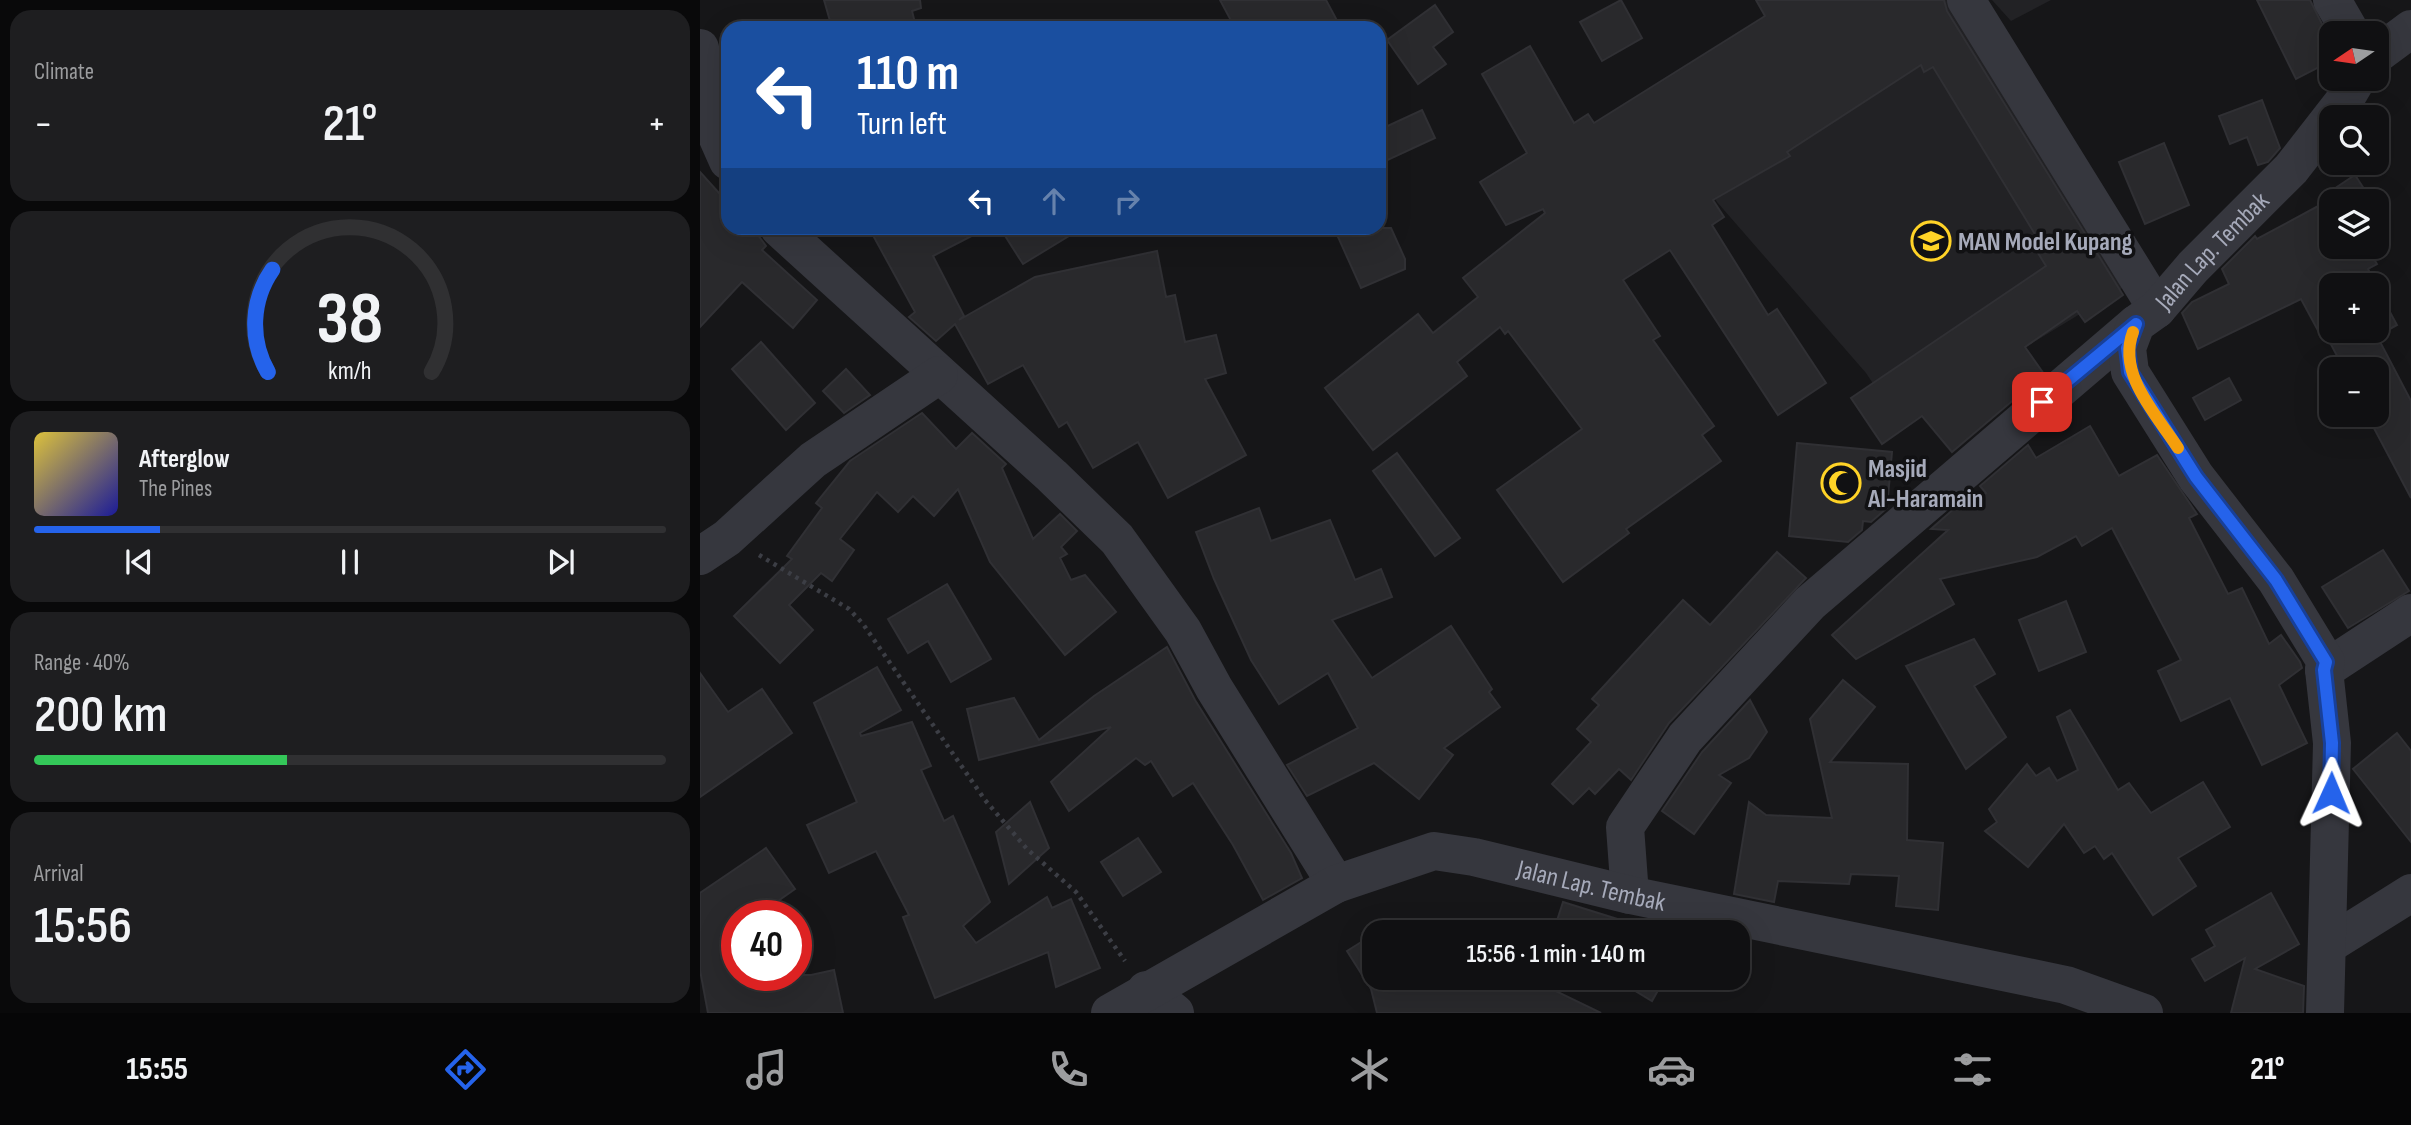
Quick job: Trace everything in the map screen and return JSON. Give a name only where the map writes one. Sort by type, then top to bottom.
[{"type":"street","points":[[1630,895],[1625,827],[1685,738],[1810,603],[2147,316],[1966,0]]},
{"type":"street","points":[[2332,0],[2344,21]]},
{"type":"street","points":[[2389,45],[2411,29]]},
{"type":"street","points":[[700,48],[715,145]]},
{"type":"street","name":"Jalan Lap. Tembak","points":[[2325,1013],[2332,743],[2324,670],[2326,662],[2276,580],[2196,477],[2130,372],[2127,348],[2147,316],[2291,169],[2350,91]]},
{"type":"street","points":[[787,235],[1052,475],[1117,539],[1152,583],[1336,884]]},
{"type":"street","points":[[714,547],[813,460],[939,375]]},
{"type":"street","points":[[2324,670],[2411,613]]},
{"type":"street","name":"Jalan Lap. Tembak","points":[[1110,1013],[1160,1002],[1336,884],[1434,851],[1526,868],[1630,895],[2066,985],[2144,1013]]},
{"type":"street","points":[[2328,945],[2411,892]]},
{"type":"path","points":[[714,547],[816,587],[849,609],[863,624],[985,800],[1027,849],[1076,892],[1160,1002]]},
{"type":"shaded area","name":"MAN Model Kupang","points":[[1872,0],[1972,0],[2134,281],[1900,424],[1866,373],[1717,202],[1686,147]]},
{"type":"shaded area","points":[[1992,0],[2051,0],[2011,21]]},
{"type":"building","points":[[824,0],[920,0],[921,8],[912,11],[914,21],[830,21]]},
{"type":"building","points":[[1220,0],[1326,0],[1337,21],[1231,21]]},
{"type":"building","points":[[1621,0],[1642,38],[1602,61],[1580,22]]},
{"type":"building","points":[[1756,0],[1944,0],[1947,11],[2123,295],[2085,322],[2077,311],[2025,347],[2044,374],[1952,452],[1922,416],[1882,444],[1851,398],[2046,266],[2038,253],[2044,249],[1933,67],[1924,72],[1921,65],[1787,152],[1790,156],[1713,200],[1724,217],[1712,225],[1768,315],[1777,309],[1826,383],[1778,415],[1670,250],[1623,280],[1660,336],[1653,340],[1714,426],[1702,435],[1721,461],[1626,529],[1629,533],[1563,582],[1497,490],[1582,429],[1508,331],[1505,334],[1500,327],[1457,362],[1467,376],[1373,450],[1325,388],[1418,314],[1433,333],[1478,297],[1463,278],[1545,213],[1543,209],[1506,225],[1480,182],[1527,153],[1482,74],[1530,46],[1574,123],[1588,114],[1594,123],[1765,16]]},
{"type":"building","points":[[2257,0],[2310,0],[2320,21],[2319,67],[2296,79]]},
{"type":"building","points":[[1435,5],[1453,32],[1433,47],[1446,64],[1418,84],[1387,40]]},
{"type":"building","points":[[2262,100],[2280,148],[2268,162],[2258,165],[2247,137],[2230,144],[2219,116]]},
{"type":"building","points":[[1422,110],[1435,138],[1386,161],[1386,127]]},
{"type":"building","points":[[2164,143],[2189,205],[2145,224],[2119,162]]},
{"type":"building","points":[[700,172],[721,195],[721,235],[758,235],[766,246],[762,250],[817,300],[793,328],[742,282],[700,327]]},
{"type":"building","points":[[2355,175],[2364,189],[2334,189]]},
{"type":"building","points":[[2319,206],[2319,259],[2374,259],[2377,264],[2368,269],[2370,273],[2319,273],[2319,332],[2301,299],[2198,349],[2182,313],[2192,302],[2229,284],[2222,269],[2255,236],[2257,239]]},
{"type":"building","points":[[1386,228],[1391,228],[1405,259],[1405,269],[1361,288],[1337,235],[1386,235]]},
{"type":"building","points":[[873,235],[974,235],[933,256],[964,316],[959,320],[1035,277],[1157,251],[1166,297],[1175,295],[1185,342],[1216,335],[1226,373],[1205,379],[1246,455],[1168,498],[1138,442],[1093,468],[1067,422],[1059,427],[1023,365],[988,384],[955,324],[936,341],[909,317],[915,312]]},
{"type":"building","points":[[1004,235],[1071,235],[1023,264]]},
{"type":"building","points":[[2389,310],[2397,325],[2389,329]]},
{"type":"building","points":[[761,342],[815,403],[786,430],[732,369]]},
{"type":"building","points":[[2330,343],[2381,343],[2388,357],[2338,357]]},
{"type":"building","points":[[2389,359],[2411,401],[2411,498],[2373,427],[2389,427]]},
{"type":"building","points":[[846,369],[870,395],[844,413],[823,391]]},
{"type":"building","points":[[2229,378],[2241,400],[2205,420],[2193,398]]},
{"type":"building","points":[[922,413],[956,449],[972,433],[1006,464],[1002,468],[1033,539],[1060,514],[1077,531],[1061,547],[1067,554],[1060,558],[1071,580],[1085,575],[1116,612],[1065,655],[990,562],[958,489],[934,516],[913,496],[898,512],[877,492],[840,539],[854,550],[832,581],[821,573],[789,605],[813,630],[780,663],[734,616],[792,559],[787,556],[822,508],[816,503],[850,461]]},
{"type":"building","points":[[2090,426],[2119,476],[2157,455],[2197,514],[2189,518],[2228,594],[2242,588],[2269,644],[2281,635],[2300,662],[2302,668],[2279,685],[2307,743],[2262,765],[2230,698],[2181,721],[2158,671],[2181,660],[2112,528],[2082,546],[2076,536],[2037,557],[1940,579],[1954,604],[1856,659],[1832,635],[1948,530],[1931,529],[1956,507],[1986,493],[1980,486],[2028,445],[2036,458]]},
{"type":"building","name":"Masjid Al-Haramain","points":[[1797,443],[1892,452],[1887,508],[1871,522],[1863,521],[1862,530],[1848,542],[1789,536]]},
{"type":"building","points":[[1397,453],[1460,538],[1435,556],[1373,471]]},
{"type":"building","points":[[1259,508],[1271,541],[1330,520],[1355,580],[1381,569],[1392,597],[1332,620],[1372,678],[1451,626],[1492,689],[1489,692],[1500,707],[1444,748],[1453,755],[1419,799],[1374,763],[1307,796],[1287,765],[1358,728],[1328,673],[1279,704],[1251,660],[1214,579],[1196,532]]},
{"type":"building","points":[[2383,550],[2409,591],[2348,628],[2322,587]]},
{"type":"building","points":[[1777,552],[1806,578],[1669,723],[1631,780],[1619,769],[1595,794],[1589,788],[1573,804],[1552,784],[1591,742],[1577,729],[1599,705],[1592,699],[1683,600],[1710,625]]},
{"type":"building","points":[[947,584],[991,659],[951,682],[928,641],[908,653],[888,619]]},
{"type":"building","points":[[2066,601],[2086,652],[2039,671],[2019,620]]},
{"type":"building","points":[[1974,639],[1995,674],[1974,686],[2006,737],[1966,769],[1906,666]]},
{"type":"building","points":[[1167,647],[1195,700],[1291,853],[1302,878],[1263,900],[1233,845],[1193,783],[1173,796],[1151,761],[1145,765],[1136,758],[1069,811],[1051,782],[1111,727],[979,760],[967,709],[1014,698],[1039,740],[1094,696]]},
{"type":"building","points":[[877,667],[901,710],[860,733],[861,736],[912,722],[931,766],[921,770],[944,821],[953,816],[990,902],[963,926],[976,943],[1047,897],[1052,908],[1071,899],[1100,968],[1056,987],[1048,952],[935,998],[903,917],[909,915],[876,851],[829,873],[807,825],[857,802],[814,703]]},
{"type":"building","points":[[700,673],[728,712],[762,689],[792,733],[700,797]]},
{"type":"building","points":[[1843,680],[1875,707],[1830,762],[1908,764],[1907,840],[1943,843],[1938,910],[1896,906],[1899,876],[1851,874],[1849,884],[1778,881],[1774,902],[1734,894],[1749,802],[1766,815],[1832,818],[1810,719]]},
{"type":"building","points":[[1750,700],[1767,732],[1749,758],[1719,775],[1731,783],[1694,834],[1662,811],[1702,752]]},
{"type":"building","points":[[2070,710],[2118,790],[2129,783],[2151,813],[2203,782],[2230,827],[2178,858],[2196,886],[2153,915],[2112,853],[2104,859],[2095,846],[2084,853],[2064,824],[2028,867],[1985,831],[1997,822],[1989,809],[2027,764],[2036,776],[2049,768],[2057,781],[2078,770],[2057,717]]},
{"type":"building","points":[[2397,733],[2411,751],[2411,842],[2353,769]]},
{"type":"building","points":[[1030,802],[1049,848],[1009,884],[996,832]]},
{"type":"building","points":[[1138,838],[1161,872],[1123,896],[1101,862]]},
{"type":"building","points":[[766,848],[795,889],[779,900],[721,900],[721,991],[812,991],[812,975],[834,970],[843,1013],[708,1013],[700,970],[700,893]]},
{"type":"building","points":[[2271,893],[2299,944],[2255,969],[2304,986],[2303,1013],[2231,1013],[2245,958],[2205,981],[2192,959],[2215,946],[2206,930]]},
{"type":"building","points":[[1563,902],[1621,920],[1557,920]]},
{"type":"building","points":[[1362,942],[1362,975],[1347,951]]},
{"type":"building","points":[[1371,990],[1554,990],[1601,1013],[1377,1013]]},
{"type":"building","points":[[1634,990],[1658,990],[1652,1001]]},
{"type":"slow traffic","points":[[2133,332],[2127,348],[2130,372],[2178,448]]},
{"type":"place","name":"MAN Model Kupang","points":[[1931,241]]},
{"type":"place","name":"Masjid Al-Haramain","points":[[1841,483]]},
{"type":"route","points":[[2042,402],[2136,324],[2127,348],[2130,372],[2196,477],[2221,505],[2276,580],[2301,626],[2326,662],[2324,670],[2332,743],[2331,793]]}]
